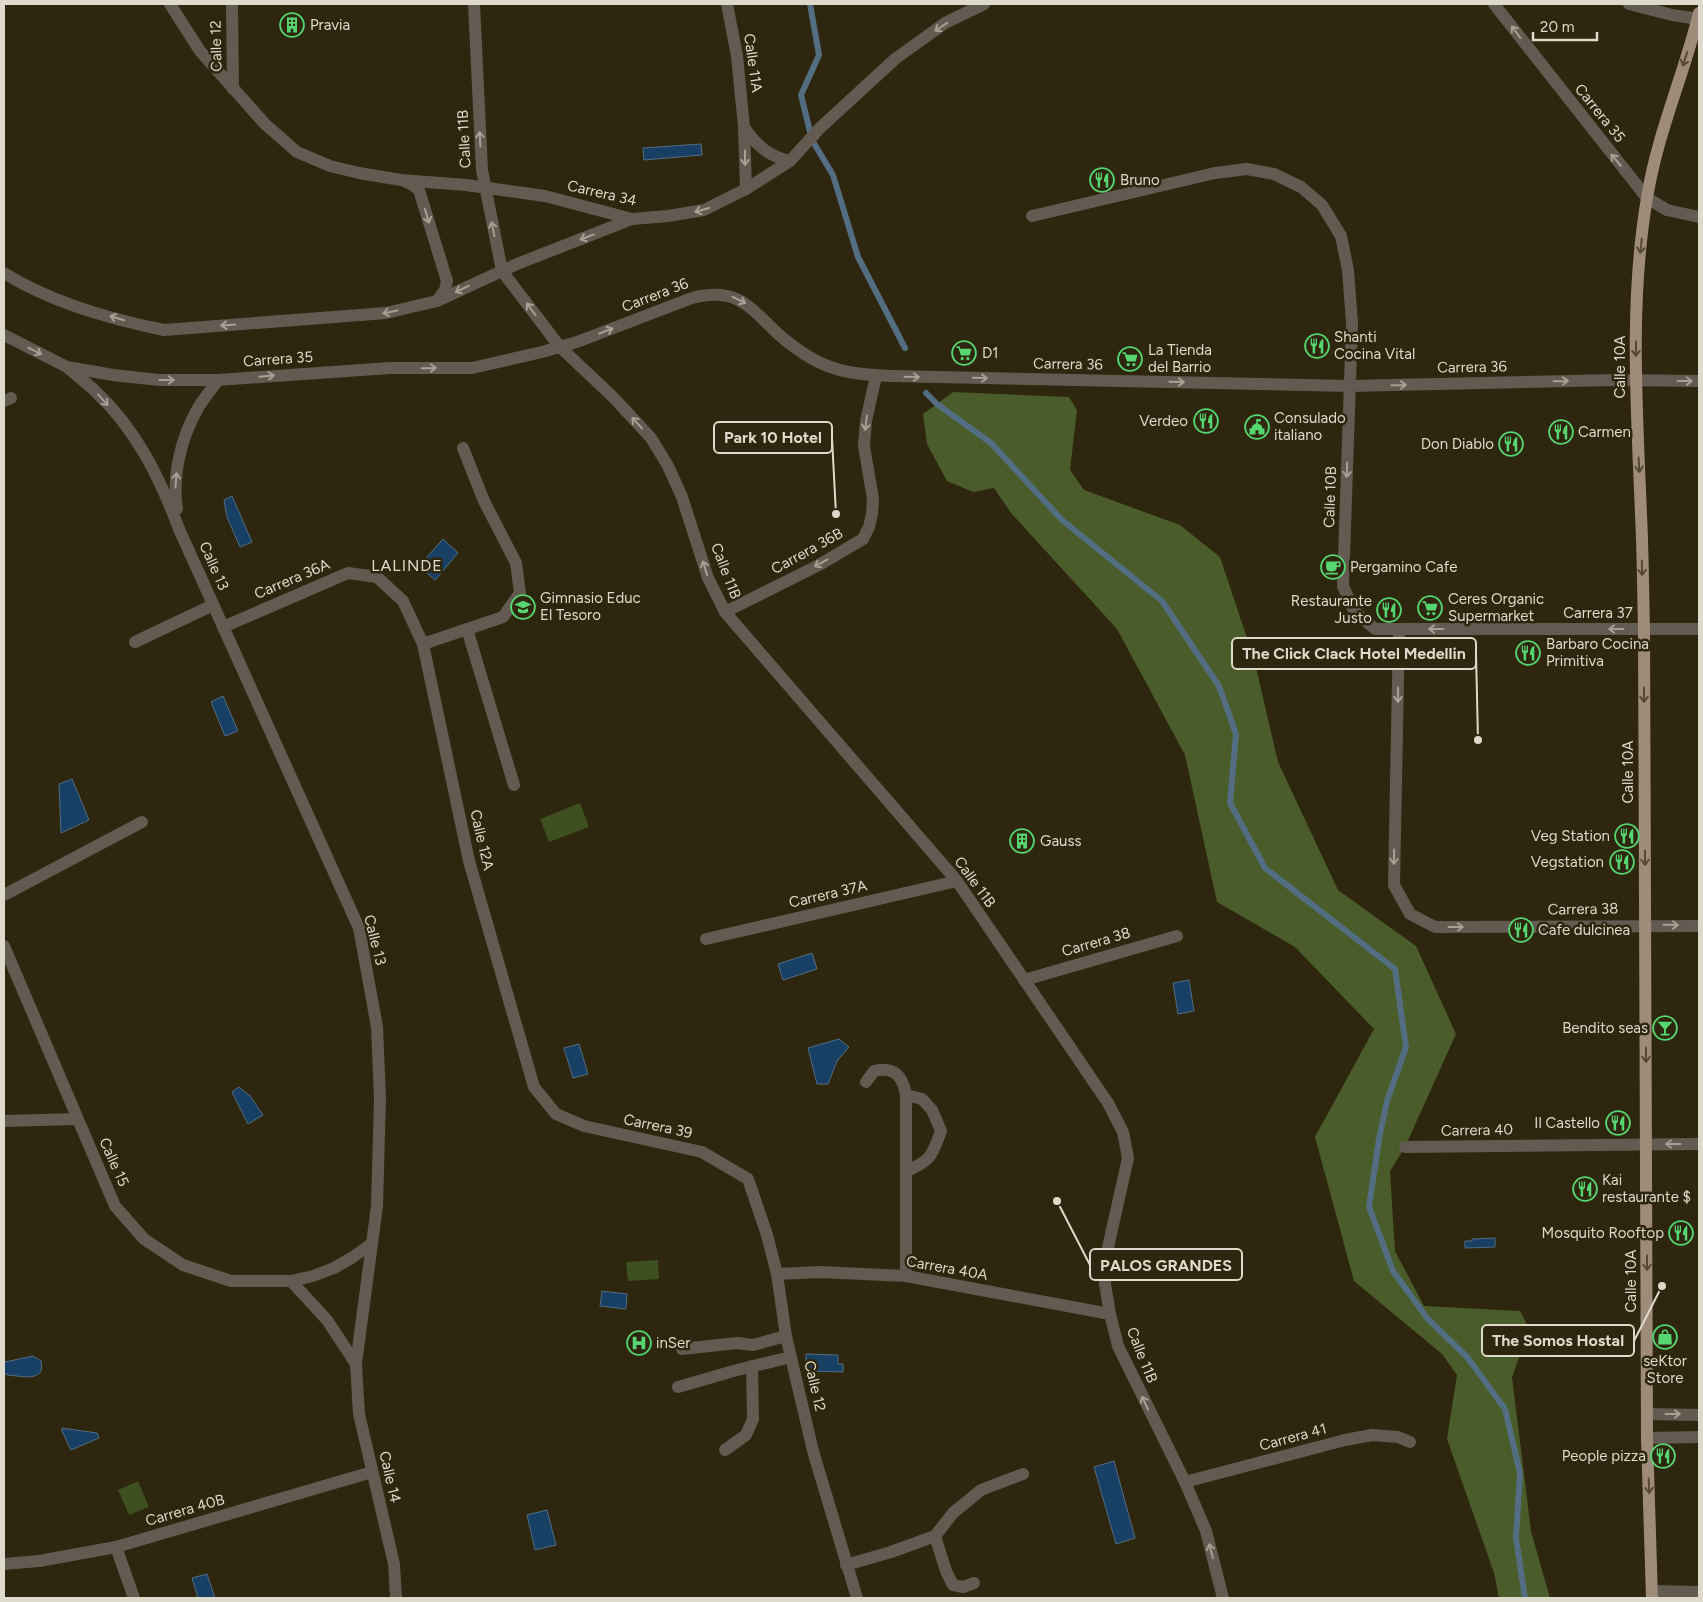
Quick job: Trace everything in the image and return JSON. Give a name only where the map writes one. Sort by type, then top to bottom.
[{"type":"main road","name":"Calle 10A","points":[[1652,1595],[1647,1414],[1644,629],[1642,519],[1636,381],[1640,252],[1647,198],[1668,111],[1699,17]]},
{"type":"street","points":[[170,4],[200,51],[233,89]]},
{"type":"street","name":"Calle 12","points":[[232,4],[233,89]]},
{"type":"street","name":"Calle 11B","points":[[474,4],[482,170],[502,271],[560,347],[613,397],[651,438],[668,466],[682,497],[708,578],[725,612],[957,881],[1108,1103],[1123,1132],[1128,1158],[1107,1252],[1105,1284],[1110,1314],[1118,1346],[1185,1482],[1206,1531],[1223,1598]]},
{"type":"street","name":"Calle 11A","points":[[727,4],[737,56],[744,127],[746,189]]},
{"type":"street","name":"Carrera 34","points":[[233,89],[265,124],[297,152],[330,166],[400,180],[485,187],[545,196],[632,220],[704,210],[746,189],[790,161],[820,128],[895,60],[945,23],[984,4]]},
{"type":"street","name":"Carrera 35","points":[[1494,4],[1647,198],[1667,210],[1699,217]]},
{"type":"street","points":[[1629,4],[1672,15],[1699,17]]},
{"type":"street","points":[[744,127],[764,150],[779,158],[790,161]]},
{"type":"street","name":"Calle 10B","points":[[1032,216],[1215,173],[1247,169],[1274,174],[1302,187],[1322,205],[1340,236],[1348,270],[1351,306],[1350,386],[1342,586],[1354,611]]},
{"type":"street","points":[[400,180],[411,184],[419,190],[447,281],[445,290],[437,301]]},
{"type":"street","points":[[4,274],[25,286],[72,305],[136,324],[164,330],[386,313],[437,301],[502,271],[632,220]]},
{"type":"street","name":"Carrera 36","points":[[560,347],[692,298],[705,294],[718,294],[744,302],[784,339],[811,358],[851,374],[1350,386],[1615,380],[1699,382]]},
{"type":"street","name":"Carrera 35","points":[[4,335],[67,367],[159,380],[218,380],[390,368],[472,368],[560,347]]},
{"type":"street","name":"Calle 13","points":[[67,367],[97,393],[124,423],[146,456],[165,491],[179,529],[359,928],[377,1027],[380,1098],[377,1206],[356,1364]]},
{"type":"street","name":"Carrera 36B","points":[[725,612],[819,564],[863,538],[869,527],[872,514],[872,499],[864,446],[866,421],[876,376]]},
{"type":"street","name":"Calle 13","points":[[179,529],[175,498],[177,466],[183,444],[198,408],[218,380]]},
{"type":"street","points":[[423,644],[503,617],[520,593],[516,563],[484,501],[463,448]]},
{"type":"street","name":"Carrera 36A","points":[[223,627],[348,573],[377,577]]},
{"type":"street","name":"Calle 12A","points":[[377,577],[403,601],[423,644],[469,861],[534,1087],[556,1114]]},
{"type":"street","points":[[134,642],[213,605]]},
{"type":"street","name":"Carrera 37","points":[[1354,611],[1375,629],[1699,629]]},
{"type":"street","points":[[467,629],[514,784]]},
{"type":"street","name":"Carrera 38","points":[[1399,629],[1394,885],[1410,914],[1435,927],[1699,926]]},
{"type":"street","points":[[4,895],[142,822]]},
{"type":"street","name":"Carrera 37A","points":[[706,939],[957,881]]},
{"type":"street","name":"Carrera 38","points":[[1024,980],[1176,936]]},
{"type":"street","name":"Calle 15","points":[[4,946],[115,1206],[144,1239],[183,1265],[231,1281],[292,1281],[313,1276],[334,1268],[372,1244]]},
{"type":"street","points":[[866,1082],[874,1071],[883,1068],[897,1073],[904,1083],[906,1095],[907,1171],[906,1276]]},
{"type":"street","points":[[906,1095],[922,1099],[932,1110],[940,1131],[933,1152],[923,1164],[907,1171]]},
{"type":"street","name":"Carrera 39","points":[[556,1114],[584,1126],[702,1152],[748,1180]]},
{"type":"street","points":[[4,1121],[77,1119]]},
{"type":"street","name":"Carrera 40","points":[[1405,1147],[1699,1144]]},
{"type":"street","name":"Calle 12","points":[[748,1180],[767,1235],[777,1274],[786,1336],[813,1451],[857,1598]]},
{"type":"street","name":"Carrera 40A","points":[[777,1274],[820,1272],[906,1276],[1110,1314]]},
{"type":"street","points":[[292,1281],[327,1320],[356,1364]]},
{"type":"street","points":[[682,1349],[737,1343],[753,1345],[786,1336]]},
{"type":"street","points":[[678,1387],[791,1357]]},
{"type":"street","name":"Calle 14","points":[[356,1364],[359,1414],[394,1564],[396,1598]]},
{"type":"street","points":[[725,1450],[746,1436],[753,1419],[752,1366]]},
{"type":"street","points":[[1647,1414],[1699,1414]]},
{"type":"street","name":"Carrera 41","points":[[1185,1482],[1345,1440],[1372,1435],[1398,1437],[1410,1442]]},
{"type":"street","points":[[1648,1438],[1699,1437]]},
{"type":"street","name":"Carrera 40B","points":[[4,1564],[39,1561],[116,1548],[372,1472]]},
{"type":"street","points":[[846,1565],[891,1552],[935,1536],[953,1513],[981,1490],[1023,1474]]},
{"type":"street","points":[[935,1536],[946,1571],[953,1585],[963,1587],[974,1583]]},
{"type":"street","points":[[116,1548],[134,1598]]},
{"type":"street","points":[[1652,1595],[1699,1592]]},
{"type":"green space","points":[[953,392],[1069,397],[1077,410],[1070,470],[1084,490],[1180,525],[1220,557],[1254,659],[1278,762],[1338,890],[1416,946],[1456,1034],[1405,1147],[1390,1171],[1395,1251],[1424,1306],[1520,1311],[1531,1332],[1539,1338],[1537,1346],[1520,1355],[1512,1377],[1531,1531],[1550,1598],[1499,1598],[1494,1573],[1447,1439],[1457,1375],[1442,1354],[1354,1281],[1315,1137],[1374,1029],[1295,947],[1217,902],[1185,755],[1117,629],[1011,513],[994,488],[973,492],[947,481],[927,444],[923,414]]},
{"type":"green space","points":[[580,803],[589,827],[549,842],[540,819]]},
{"type":"green space","points":[[658,1260],[659,1279],[628,1281],[626,1262]]},
{"type":"green space","points":[[138,1481],[149,1507],[129,1515],[118,1490]]},
{"type":"water","points":[[701,144],[702,155],[644,160],[643,148]]},
{"type":"water","points":[[232,496],[252,542],[240,547],[227,517],[224,500]]},
{"type":"water","points":[[443,539],[458,553],[435,580],[419,566]]},
{"type":"water","points":[[223,696],[238,731],[225,736],[211,702]]},
{"type":"water","points":[[72,779],[89,820],[61,833],[59,784]]},
{"type":"water","points":[[812,953],[817,969],[783,980],[778,964]]},
{"type":"water","points":[[1189,980],[1194,1011],[1178,1014],[1173,983]]},
{"type":"water","points":[[839,1039],[849,1047],[837,1061],[828,1084],[817,1084],[808,1048]]},
{"type":"water","points":[[579,1044],[588,1074],[573,1078],[564,1048]]},
{"type":"water","points":[[239,1087],[250,1096],[263,1115],[248,1124],[232,1092]]},
{"type":"water","points":[[1495,1238],[1495,1247],[1465,1248],[1465,1241]]},
{"type":"water","points":[[602,1291],[627,1294],[626,1309],[600,1306]]},
{"type":"water","points":[[806,1354],[838,1355],[838,1364],[843,1364],[843,1372],[806,1371]]},
{"type":"water","points":[[33,1356],[41,1361],[42,1368],[40,1373],[32,1377],[7,1375],[4,1372],[5,1362]]},
{"type":"water","points":[[62,1428],[97,1433],[99,1438],[71,1450]]},
{"type":"water","points":[[1114,1461],[1135,1538],[1116,1544],[1094,1467]]},
{"type":"water","points":[[547,1510],[556,1545],[535,1550],[527,1515]]},
{"type":"water","points":[[207,1574],[215,1598],[198,1598],[192,1578]]},
{"type":"waterway","points":[[810,4],[819,55],[801,95],[812,140],[833,175],[858,257],[905,348]]},
{"type":"waterway","points":[[926,393],[937,404],[991,443],[1062,520],[1162,601],[1219,686],[1236,734],[1230,803],[1265,868],[1395,969],[1406,1047],[1387,1101],[1379,1139],[1369,1207],[1393,1271],[1427,1318],[1467,1357],[1505,1409],[1520,1473],[1516,1538],[1525,1598]]},
{"type":"place","name":"Pravia","points":[[292,25]]},
{"type":"place","name":"Bruno","points":[[1102,180]]},
{"type":"place","name":"Shanti Cocina Vital","points":[[1317,346]]},
{"type":"place","name":"D1","points":[[964,353]]},
{"type":"place","name":"La Tienda del Barrio","points":[[1130,359]]},
{"type":"place","name":"Verdeo","points":[[1206,421]]},
{"type":"place","name":"Consulado italiano","points":[[1257,427]]},
{"type":"place","name":"Carmen","points":[[1561,432]]},
{"type":"place","name":"Don Diablo","points":[[1511,444]]},
{"type":"place","name":"Park 10 Hotel","points":[[836,514]]},
{"type":"place","name":"Pergamino Cafe","points":[[1333,567]]},
{"type":"place","name":"Gimnasio Educ El Tesoro","points":[[523,607]]},
{"type":"place","name":"Ceres Organic Supermarket","points":[[1430,608]]},
{"type":"place","name":"Restaurante Justo","points":[[1389,610]]},
{"type":"place","name":"Barbaro Cocina Primitiva","points":[[1528,653]]},
{"type":"place","name":"The Click Clack Hotel Medellin","points":[[1478,740]]},
{"type":"place","name":"Veg Station","points":[[1627,836]]},
{"type":"place","name":"Gauss","points":[[1022,841]]},
{"type":"place","name":"Vegstation","points":[[1622,862]]},
{"type":"place","name":"Cafe dulcinea","points":[[1521,930]]},
{"type":"place","name":"Bendito seas","points":[[1665,1028]]},
{"type":"place","name":"Il Castello","points":[[1618,1123]]},
{"type":"place","name":"Kai restaurante $","points":[[1585,1189]]},
{"type":"place","name":"PALOS GRANDES","points":[[1057,1201]]},
{"type":"place","name":"Mosquito Rooftop","points":[[1681,1233]]},
{"type":"place","name":"The Somos Hostal","points":[[1662,1286]]},
{"type":"place","name":"seKtor Store","points":[[1665,1337]]},
{"type":"place","name":"inSer","points":[[639,1343]]},
{"type":"place","name":"People pizza","points":[[1663,1456]]},
{"type":"district","name":"LALINDE","points":[[407,565]]}]
